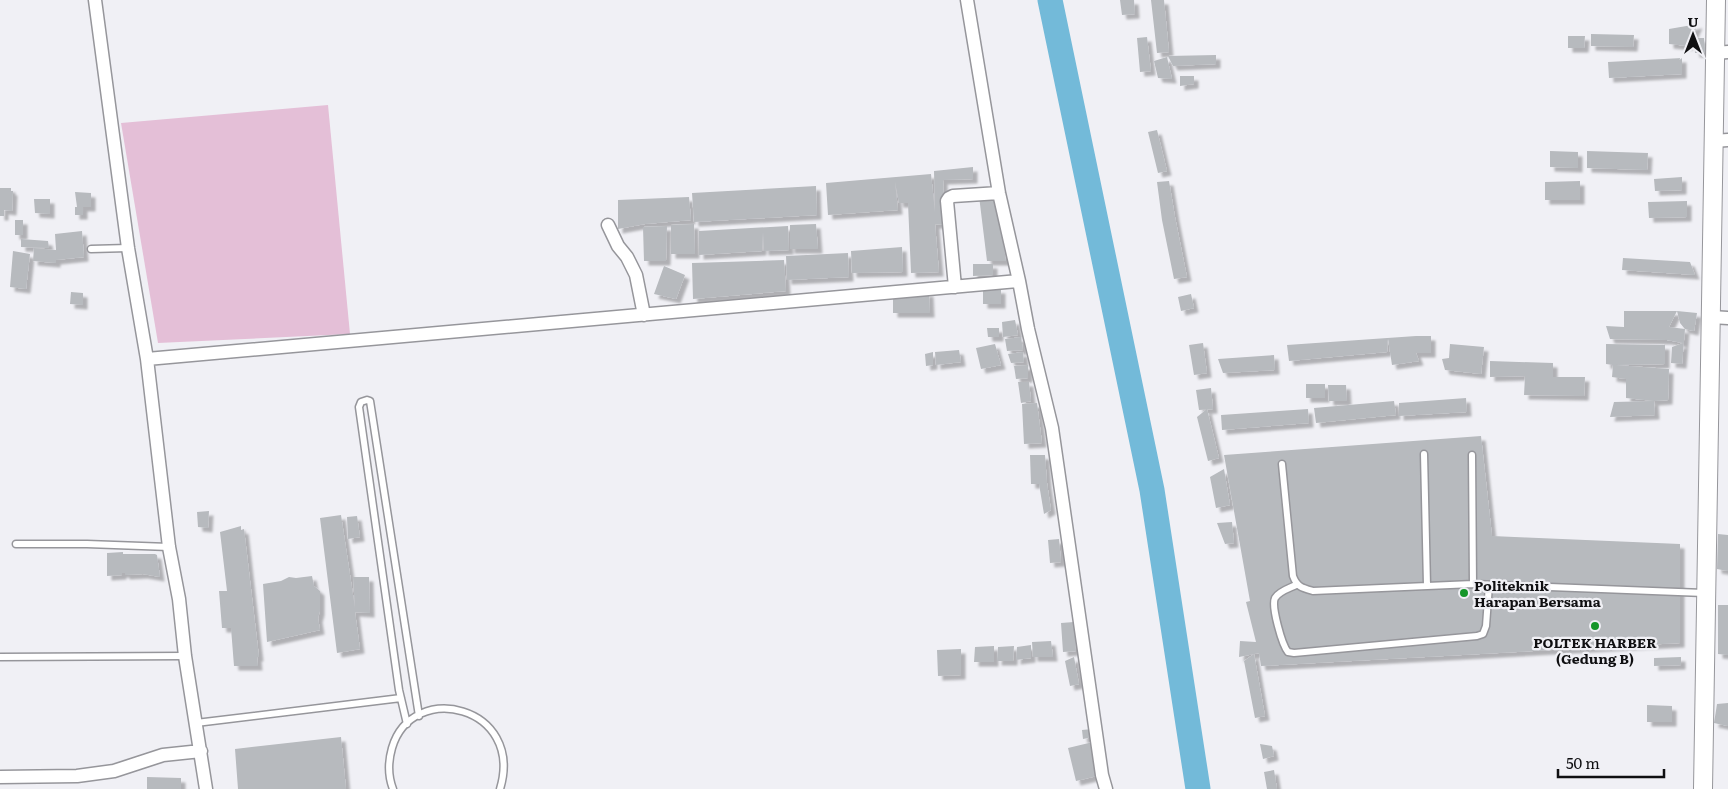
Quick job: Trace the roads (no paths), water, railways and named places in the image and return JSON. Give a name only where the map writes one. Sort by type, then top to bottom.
[{"type":"main road","points":[[1703,789],[1705,593],[1720,318],[1721,52],[1716,0]]},
{"type":"street","points":[[95,0],[128,248],[147,359],[169,547],[179,599],[185,656],[206,789]]},
{"type":"street","points":[[967,0],[999,193],[1028,329],[1052,428],[1102,775],[1106,789]]},
{"type":"street","points":[[956,287],[947,201],[953,196],[999,193]]},
{"type":"street","points":[[608,225],[618,246],[627,257],[636,275],[644,315]]},
{"type":"street","points":[[147,359],[1019,281]]},
{"type":"street","points":[[0,777],[86,775],[114,771],[163,756],[201,751]]},
{"type":"lane","points":[[91,249],[128,248]]},
{"type":"lane","points":[[407,724],[401,698],[360,407],[361,402],[367,400],[370,401],[418,716]]},
{"type":"lane","points":[[1424,454],[1427,585]]},
{"type":"lane","points":[[1472,455],[1473,584]]},
{"type":"lane","points":[[1282,464],[1293,576],[1296,585],[1302,588],[1312,591],[1473,584],[1705,593]]},
{"type":"lane","points":[[16,544],[169,547]]},
{"type":"lane","points":[[1296,585],[1274,599],[1283,646],[1288,652],[1294,653],[1483,634],[1486,626],[1489,585]]},
{"type":"lane","points":[[0,657],[185,656]]},
{"type":"lane","points":[[196,722],[401,698]]},
{"type":"lane","points":[[394,789],[389,770],[389,756],[393,743],[407,724],[418,716],[450,708],[470,714],[488,725],[496,736],[502,748],[505,762],[504,776],[500,789]]},
{"type":"waterway","points":[[1050,0],[1152,490],[1198,789]]},
{"type":"place","name":"Politeknik Harapan Bersama","points":[[1464,593]]},
{"type":"place","name":"POLTEK HARBER (Gedung B)","points":[[1595,626]]}]
